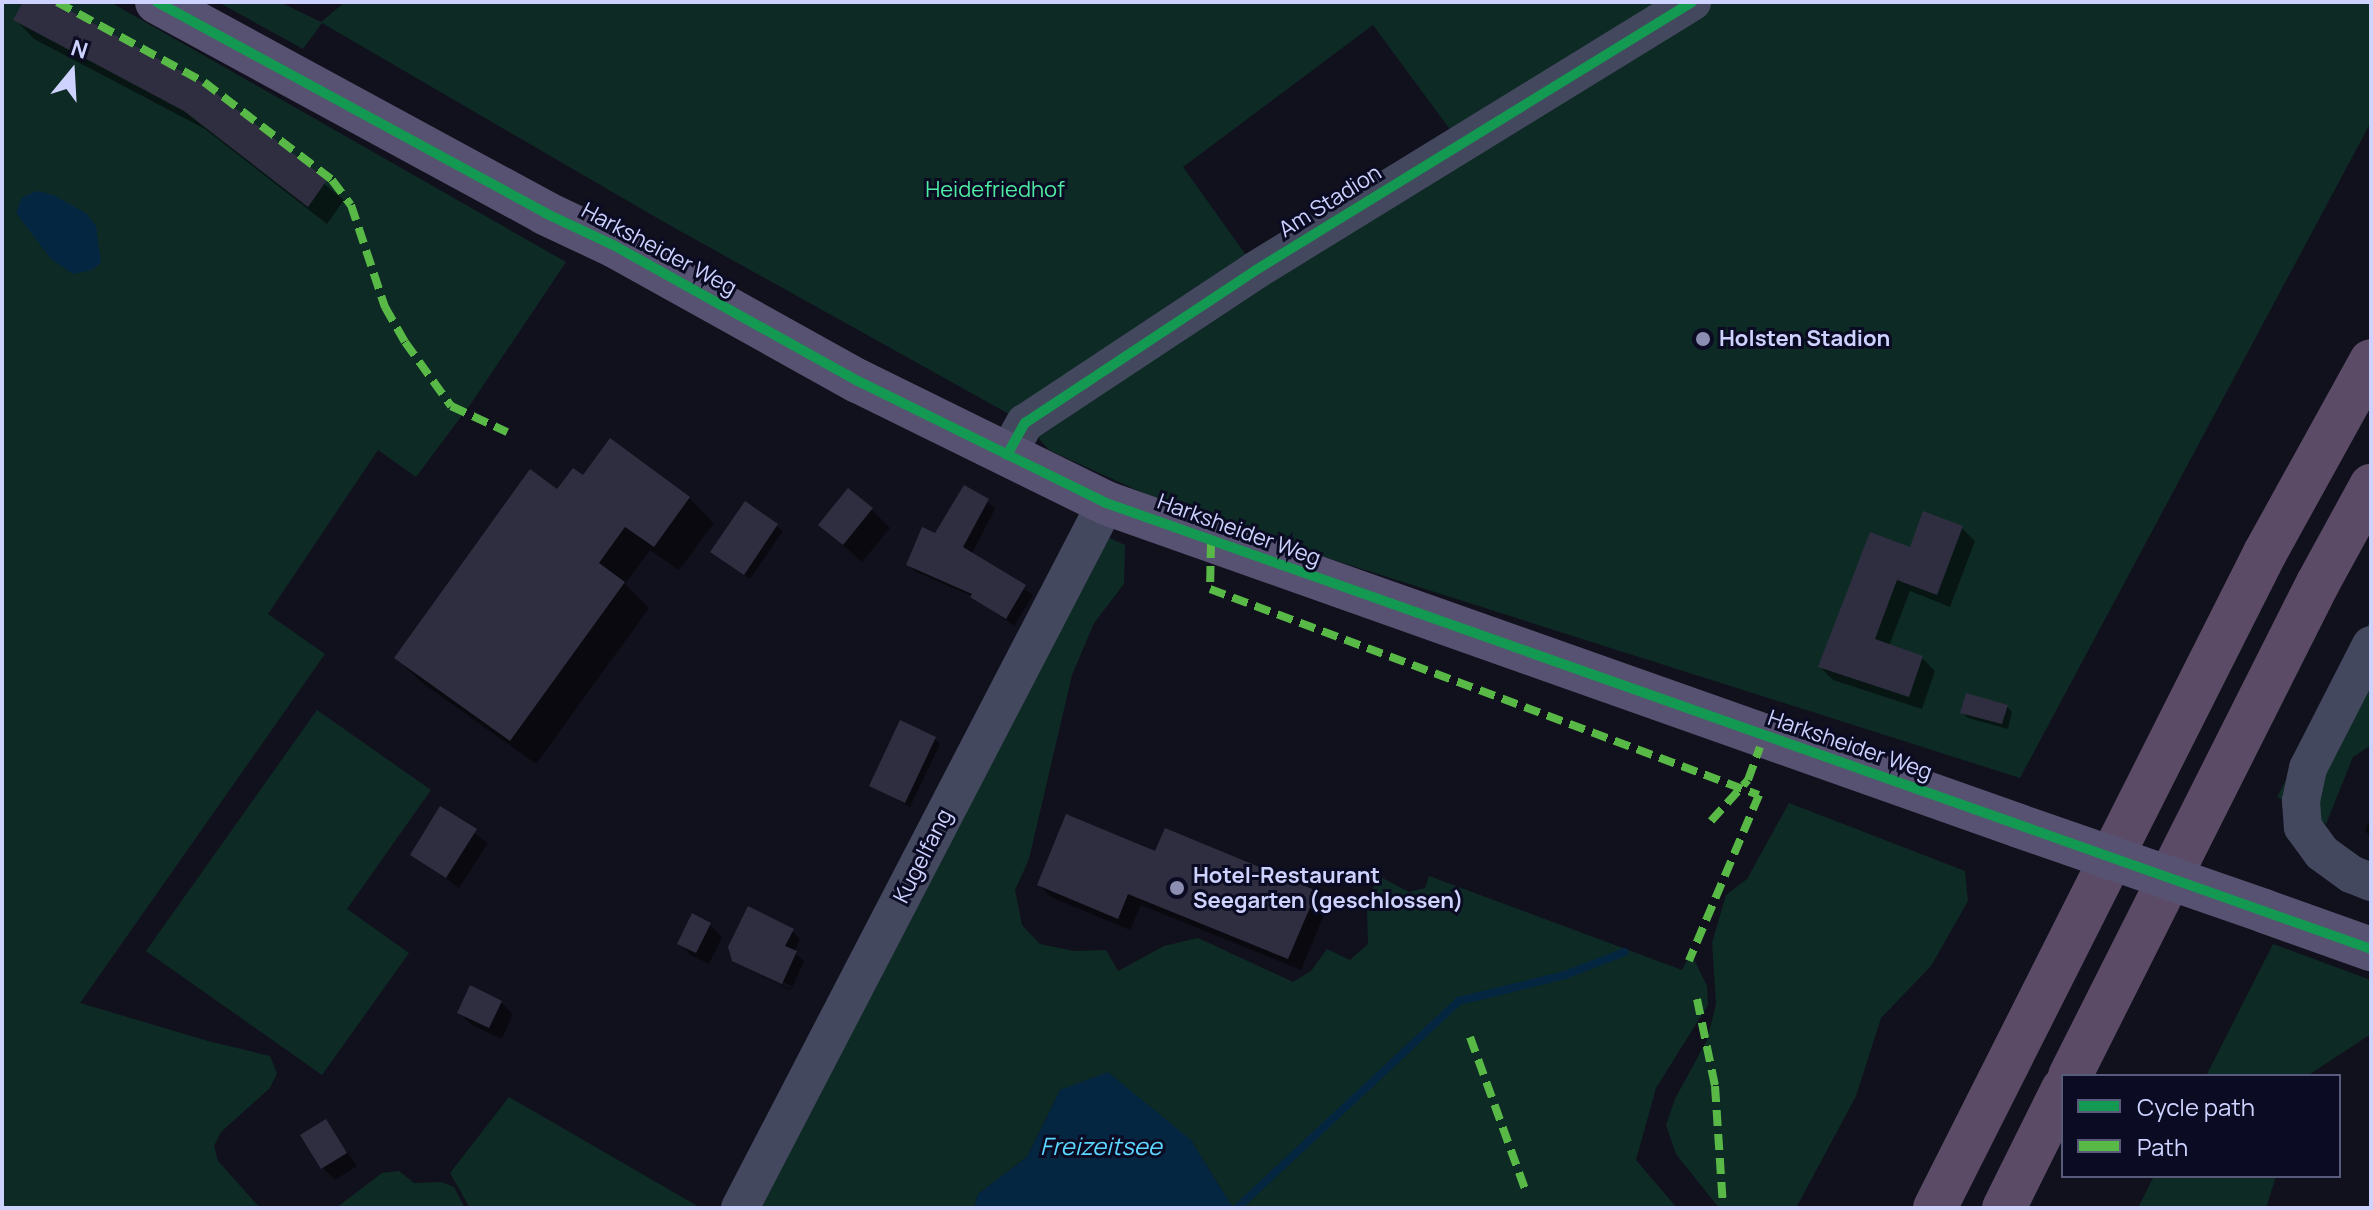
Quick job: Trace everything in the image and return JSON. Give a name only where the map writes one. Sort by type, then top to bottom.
[{"type":"highway","points":[[1935,1208],[2265,553],[2371,361]]},
{"type":"highway","points":[[2071,1074],[2311,596],[2371,486]]},
{"type":"highway","points":[[2004,1208],[2061,1093]]},
{"type":"main road","name":"Harksheider Weg","points":[[157,2],[545,213],[615,246],[858,381],[1106,503],[2371,949]]},
{"type":"street","name":"Am Stadion","points":[[1007,455],[1025,423],[1243,278],[1692,2]]},
{"type":"street","name":"Kugelfang","points":[[740,1208],[1106,503]]},
{"type":"street","points":[[2371,645],[2308,768],[2301,801],[2303,827],[2322,853],[2351,874],[2371,882]]},
{"type":"green space","points":[[2,2],[110,2],[566,262],[472,402],[416,477],[378,450],[268,614],[325,654],[80,1003],[270,1056],[277,1073],[270,1088],[221,1132],[214,1146],[218,1161],[260,1208],[2,1208]]},
{"type":"green space","name":"Holsten Stadion","points":[[218,2],[280,2],[321,22],[345,2],[2371,2],[2371,122],[2020,778],[1189,514],[1049,450],[1025,423],[664,222],[322,23],[303,49]],"holes":[[[1373,25],[1460,143],[1256,269],[1183,167]]]},
{"type":"green space","points":[[1103,535],[1125,545],[1124,584],[1094,623],[1072,675],[1029,859],[1015,890],[1022,925],[1040,944],[1074,951],[1106,950],[1118,971],[1164,946],[1198,938],[1293,982],[1311,971],[1327,949],[1350,960],[1368,944],[1367,911],[1377,875],[1409,892],[1425,888],[1429,876],[1682,970],[1691,953],[1707,986],[1708,1005],[1656,1088],[1636,1160],[1677,1208],[1233,1208],[1191,1140],[1060,1090],[1027,1157],[978,1194],[974,1208],[761,1208]]},
{"type":"green space","points":[[2371,619],[2371,745],[2353,757],[2326,824],[2277,797]]},
{"type":"green space","points":[[317,710],[431,790],[347,909],[409,953],[322,1075],[146,951]]},
{"type":"green space","points":[[1789,803],[1965,871],[1968,901],[1931,966],[1881,1018],[1856,1096],[1796,1208],[1719,1208],[1676,1154],[1666,1125],[1675,1099],[1707,1040],[1716,1004],[1712,943],[1726,895],[1747,879]]},
{"type":"green space","points":[[2273,944],[2371,980],[2371,1034],[2310,1074],[2207,1074]]},
{"type":"green space","points":[[509,1097],[701,1208],[470,1208],[450,1173]]},
{"type":"green space","points":[[399,1171],[414,1183],[442,1182],[454,1187],[465,1208],[336,1208],[382,1173]]},
{"type":"green space","points":[[2153,1178],[2275,1178],[2266,1208],[2138,1208]]},
{"type":"water","points":[[37,191],[54,195],[87,214],[96,226],[101,263],[92,270],[73,274],[51,259],[16,213],[22,197]]},
{"type":"water","name":"Freizeitsee","points":[[1108,1072],[1191,1140],[1233,1208],[974,1208],[978,1194],[1027,1157],[1060,1090]]},
{"type":"building","points":[[23,2],[54,2],[203,83],[327,180],[308,207],[184,111],[13,20]]},
{"type":"building","points":[[610,438],[690,497],[654,547],[625,527],[599,563],[625,582],[510,741],[394,658],[530,469],[557,489],[573,468],[583,475]]},
{"type":"building","points":[[964,485],[989,499],[963,547],[1026,585],[1006,619],[970,597],[972,594],[906,565],[922,527],[935,533]]},
{"type":"building","points":[[848,488],[873,508],[843,545],[818,525]]},
{"type":"building","points":[[745,501],[778,524],[744,575],[710,552]]},
{"type":"building","points":[[1923,511],[1963,526],[1937,595],[1897,580],[1875,639],[1923,656],[1909,697],[1818,667],[1870,532],[1910,547]]},
{"type":"building","points":[[1966,693],[2008,705],[2002,724],[1960,713]]},
{"type":"building","points":[[900,720],[936,737],[905,803],[869,786]]},
{"type":"building","points":[[440,806],[477,829],[446,878],[410,855]]},
{"type":"building","name":"Hotel-Restaurant Seegarten (geschlossen)","points":[[1066,814],[1155,851],[1165,828],[1317,891],[1288,959],[1128,894],[1118,919],[1037,885]]},
{"type":"building","points":[[748,906],[794,929],[785,946],[797,951],[782,984],[732,961],[728,947]]},
{"type":"building","points":[[692,913],[711,923],[696,953],[677,944]]},
{"type":"building","points":[[470,985],[502,1001],[489,1028],[457,1013]]},
{"type":"building","points":[[326,1119],[347,1153],[321,1169],[300,1135]]},
{"type":"waterway","points":[[1237,1208],[1459,1001],[1565,975],[1625,952]]},
{"type":"marked path","points":[[57,2],[204,82],[332,180],[351,205],[385,307],[405,342],[451,406],[507,432]]},
{"type":"marked path","points":[[1211,542],[1210,589],[1759,795],[1689,961]]},
{"type":"marked path","points":[[1711,821],[1748,780],[1760,747]]},
{"type":"marked path","points":[[1697,999],[1715,1086],[1723,1208]]},
{"type":"marked path","points":[[1470,1037],[1526,1192]]},
{"type":"cycle path","points":[[157,2],[545,213],[615,246],[858,381],[1106,503],[2371,949]]},
{"type":"cycle path","points":[[1007,455],[1025,423],[1256,270],[1692,2]]},
{"type":"place","name":"Holsten Stadion","points":[[1703,339]]},
{"type":"place","name":"Hotel-Restaurant Seegarten (geschlossen)","points":[[1177,888]]},
{"type":"park label","name":"Heidefriedhof","points":[[995,190]]}]
